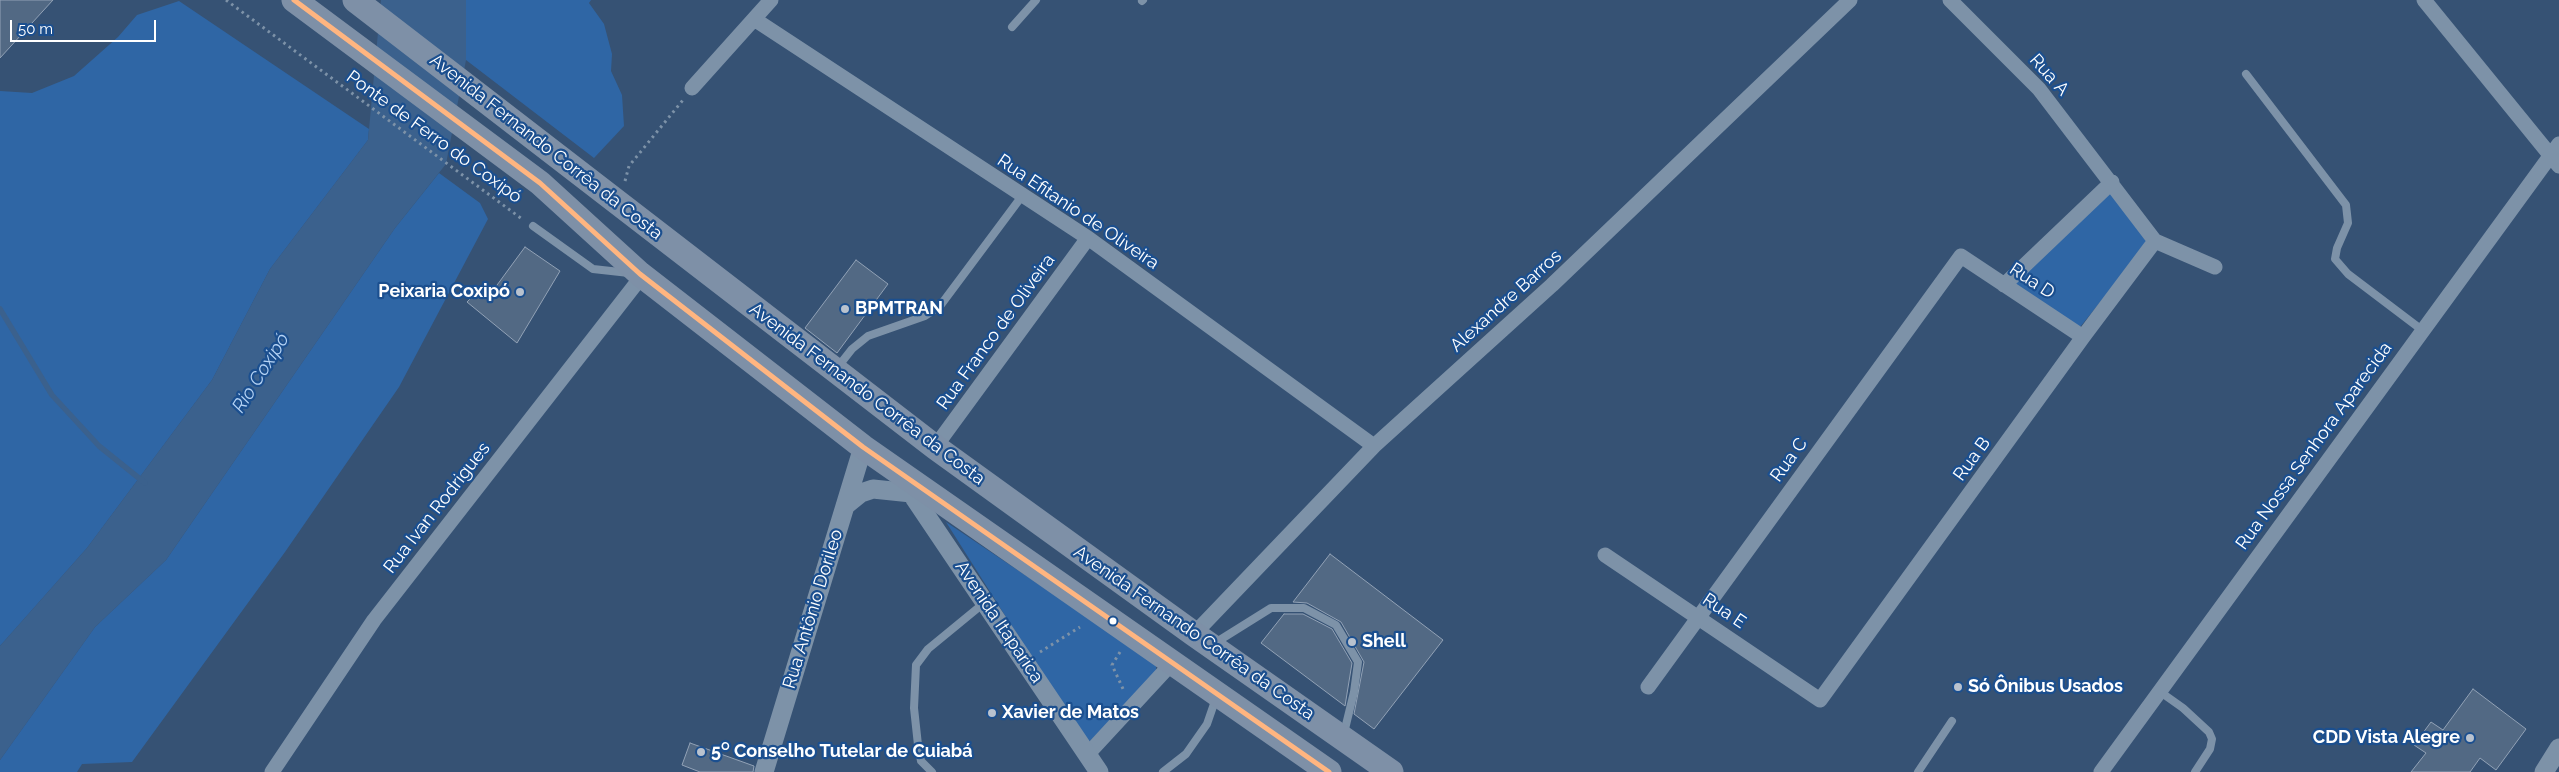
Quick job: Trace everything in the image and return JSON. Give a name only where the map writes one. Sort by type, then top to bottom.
[{"type":"highway","name":"Avenida Fernando Corrêa da Costa","points":[[294,0],[540,184],[641,275],[863,446],[906,482],[936,498],[1329,772]]},
{"type":"highway","name":"Avenida Fernando Corrêa da Costa","points":[[355,0],[935,448],[1202,640],[1391,772]]},
{"type":"street","points":[[692,88],[771,0]]},
{"type":"street","name":"Alexandre Barros","points":[[1202,640],[1374,446],[1552,286],[1850,0]]},
{"type":"street","name":"Rua A","points":[[1950,0],[2039,89],[2112,182],[2155,241]]},
{"type":"street","points":[[2424,0],[2556,155]]},
{"type":"street","name":"Rua Efitanio de Oliveira","points":[[754,20],[1088,238],[1374,446]]},
{"type":"street","name":"Rua Nossa Senhora Aparecida","points":[[2101,772],[2422,330],[2556,155]]},
{"type":"street","points":[[2004,285],[2112,182]]},
{"type":"street","name":"Rua Franco de Oliveira","points":[[935,448],[1088,238]]},
{"type":"street","points":[[2155,241],[2215,267]]},
{"type":"street","name":"Rua B","points":[[1820,700],[2083,337],[2155,241]]},
{"type":"street","name":"Rua D","points":[[1960,256],[2083,337]]},
{"type":"street","name":"Rua C","points":[[1648,687],[1960,256]]},
{"type":"street","name":"Rua Ivan Rodrigues","points":[[272,772],[374,620],[641,275]]},
{"type":"street","name":"Rua Antônio Dorileo","points":[[764,772],[863,446]]},
{"type":"street","points":[[845,506],[861,493],[906,482]]},
{"type":"street","name":"Avenida Itaparica","points":[[906,482],[1099,772]]},
{"type":"street","name":"Rua E","points":[[1605,555],[1820,700]]},
{"type":"street","points":[[1087,755],[1172,662]]},
{"type":"street","points":[[2544,772],[2559,748]]},
{"type":"lane","points":[[1012,27],[1036,0]]},
{"type":"lane","points":[[2246,74],[2346,205],[2348,223],[2337,248],[2335,260],[2348,274],[2422,330]]},
{"type":"lane","points":[[834,371],[852,349],[868,336],[925,316],[940,306],[1022,196]]},
{"type":"lane","points":[[533,226],[593,269],[641,275]]},
{"type":"lane","points":[[932,772],[921,761],[918,745],[914,708],[916,665],[928,650],[985,602]]},
{"type":"lane","points":[[1202,640],[1271,608],[1304,608],[1336,625],[1358,662],[1354,692],[1342,738]]},
{"type":"lane","points":[[2159,691],[2183,708],[2210,732],[2212,739],[2210,749],[2195,772]]},
{"type":"lane","points":[[1163,772],[1186,754],[1207,724],[1217,693]]},
{"type":"lane","points":[[1918,772],[1952,721]]},
{"type":"path","name":"Ponte de Ferro do Coxipó","points":[[226,0],[533,226]]},
{"type":"path","points":[[615,202],[621,194],[629,166],[692,88]]},
{"type":"path","points":[[1025,662],[1080,627]]},
{"type":"path","points":[[1120,652],[1112,665],[1131,707]]},
{"type":"shaded area","points":[[466,0],[591,0],[589,3],[604,24],[612,54],[611,71],[622,95],[624,126],[594,158],[466,60]]},
{"type":"shaded area","points":[[179,1],[369,129],[368,140],[270,269],[212,380],[87,548],[0,646],[0,91],[32,93],[74,76],[118,37],[137,15]]},
{"type":"shaded area","points":[[439,173],[480,203],[488,219],[399,387],[285,552],[132,762],[82,764],[77,772],[0,772],[0,760],[95,627],[166,560],[395,228]]},
{"type":"shaded area","points":[[2109,189],[2150,241],[2080,327],[2012,284]]},
{"type":"shaded area","points":[[946,522],[1150,659],[1156,665],[1156,673],[1090,741],[1083,739]]},
{"type":"water","name":"Rio Coxipó","points":[[381,0],[466,0],[466,60],[446,164],[395,228],[166,560],[95,627],[0,760],[0,646],[87,548],[212,380],[270,269],[368,140]]},
{"type":"building","points":[[0,0],[53,0],[0,58]]},
{"type":"building","name":"Peixaria Coxipó","points":[[525,247],[560,271],[517,343],[467,302],[481,288],[489,296]]},
{"type":"building","name":"BPMTRAN","points":[[856,260],[888,284],[837,353],[805,328]]},
{"type":"building","name":"Shell","points":[[1330,554],[1443,640],[1374,729],[1354,714],[1364,662],[1341,622],[1307,603],[1293,602]]},
{"type":"building","points":[[1284,614],[1303,614],[1332,629],[1352,663],[1345,706],[1261,643]]},
{"type":"building","name":"CDD Vista Alegre","points":[[2473,689],[2526,729],[2496,770],[2480,758],[2470,772],[2411,772],[2426,753],[2414,745],[2431,722],[2443,730]]},
{"type":"building","name":"5⁰ Conselho Tutelar de Cuiabá","points":[[690,743],[754,766],[753,772],[700,772],[682,765]]},
{"type":"waterway","points":[[0,309],[52,395],[99,446],[145,483]]},
{"type":"transit line","points":[[294,0],[540,183],[640,274],[863,447],[1329,772]]},
{"type":"place","name":"Peixaria Coxipó","points":[[520,292]]},
{"type":"place","name":"BPMTRAN","points":[[845,309]]},
{"type":"place","name":"Shell","points":[[1352,642]]},
{"type":"place","name":"Só Ônibus Usados","points":[[1958,687]]},
{"type":"place","name":"Xavier de Matos","points":[[992,713]]},
{"type":"place","name":"CDD Vista Alegre","points":[[2470,738]]},
{"type":"place","name":"5⁰ Conselho Tutelar de Cuiabá","points":[[701,752]]}]
